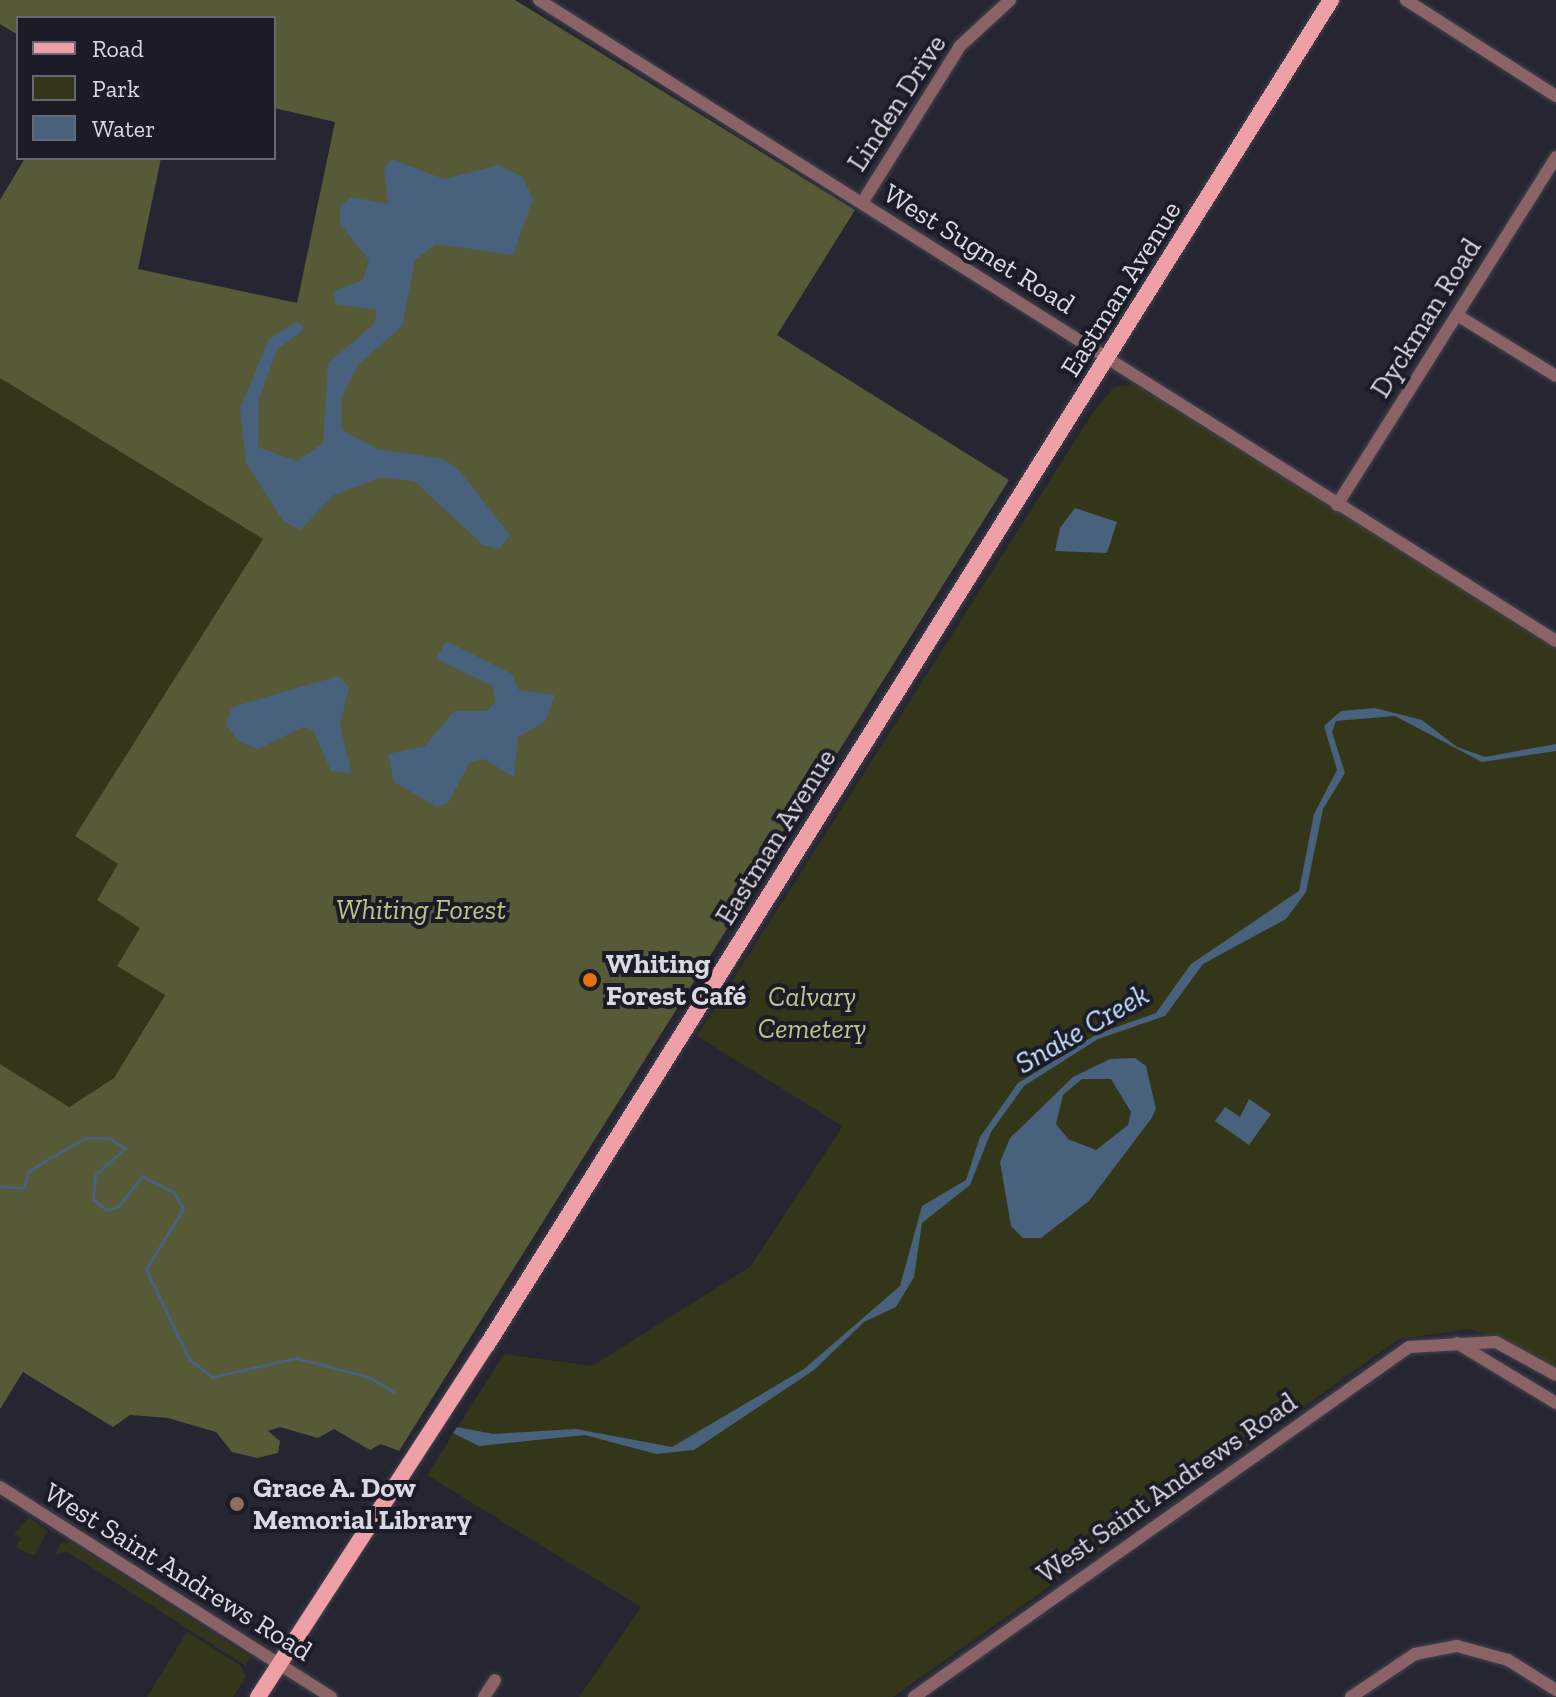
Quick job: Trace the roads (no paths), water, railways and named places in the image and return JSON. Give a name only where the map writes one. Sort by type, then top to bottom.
[{"type":"main road","name":"Eastman Avenue","points":[[258,1697],[1109,359],[1331,0]]},
{"type":"street","name":"West Sugnet Road","points":[[539,0],[1556,641]]},
{"type":"street","name":"Linden Drive","points":[[862,203],[960,46],[993,4],[1010,0]]},
{"type":"street","points":[[1406,0],[1556,96]]},
{"type":"street","name":"Dyckman Road","points":[[1337,505],[1556,157]]},
{"type":"street","points":[[1457,315],[1556,376]]},
{"type":"street","name":"West Saint Andrews Road","points":[[914,1697],[1394,1356],[1426,1342],[1496,1342],[1556,1375]]},
{"type":"street","points":[[1457,1343],[1556,1403]]},
{"type":"street","name":"West Saint Andrews Road","points":[[0,1487],[331,1697]]},
{"type":"street","points":[[1351,1697],[1400,1662],[1445,1646],[1499,1656],[1556,1690]]},
{"type":"street","points":[[484,1697],[495,1680]]},
{"type":"water","points":[[392,159],[444,179],[499,165],[523,177],[533,199],[513,255],[436,244],[415,260],[402,326],[358,365],[341,399],[342,430],[378,449],[444,459],[459,470],[510,535],[499,549],[483,545],[414,481],[380,478],[334,495],[300,530],[283,521],[246,463],[240,408],[269,339],[297,321],[304,329],[277,350],[259,399],[258,447],[297,461],[323,443],[328,363],[374,324],[377,310],[335,304],[334,291],[363,280],[369,260],[340,224],[340,207],[351,197],[388,204],[384,168]]},
{"type":"water","points":[[1075,508],[1117,522],[1107,553],[1055,551],[1060,528]]},
{"type":"water","points":[[446,641],[512,674],[519,690],[555,695],[545,722],[518,737],[514,777],[484,759],[470,762],[448,803],[437,807],[394,782],[388,754],[425,746],[454,711],[487,711],[495,702],[493,686],[436,659]]},
{"type":"water","points":[[338,676],[349,687],[340,725],[352,774],[331,771],[313,730],[303,727],[258,749],[238,741],[226,724],[232,707]]},
{"type":"water","points":[[1375,708],[1422,720],[1457,747],[1485,757],[1556,744],[1556,751],[1482,762],[1395,716],[1336,721],[1332,732],[1345,773],[1323,809],[1306,892],[1286,919],[1203,964],[1165,1016],[1098,1039],[1024,1086],[991,1132],[970,1185],[922,1223],[914,1277],[896,1307],[864,1322],[814,1370],[694,1450],[656,1454],[585,1435],[479,1446],[453,1433],[457,1427],[493,1434],[576,1429],[672,1447],[804,1369],[900,1286],[922,1206],[966,1180],[980,1137],[1018,1083],[1097,1034],[1156,1013],[1191,964],[1299,891],[1314,814],[1337,770],[1324,726],[1341,711]]},
{"type":"water","points":[[1135,1058],[1146,1066],[1156,1109],[1089,1201],[1041,1238],[1023,1238],[1011,1226],[1000,1162],[1010,1138],[1073,1077],[1110,1059]],"holes":[[[1082,1079],[1111,1079],[1131,1112],[1128,1125],[1096,1150],[1068,1139],[1056,1124],[1063,1095]]]},
{"type":"water","points":[[1249,1099],[1271,1114],[1249,1145],[1215,1121],[1225,1107],[1240,1117]]},
{"type":"waterway","name":"Snake Creek","points":[[0,1186],[23,1188],[29,1171],[50,1158],[85,1138],[109,1138],[125,1148],[95,1175],[93,1199],[106,1210],[119,1206],[142,1176],[174,1192],[183,1209],[146,1269],[189,1359],[212,1377],[296,1358],[369,1377],[394,1392]]},
{"type":"place","name":"Whiting Forest Café","points":[[590,980]]},
{"type":"place","name":"Grace A. Dow Memorial Library","points":[[237,1504]]},
{"type":"park label","name":"Whiting Forest","points":[[421,910]]},
{"type":"park label","name":"Calvary Cemetery","points":[[812,1013]]}]
